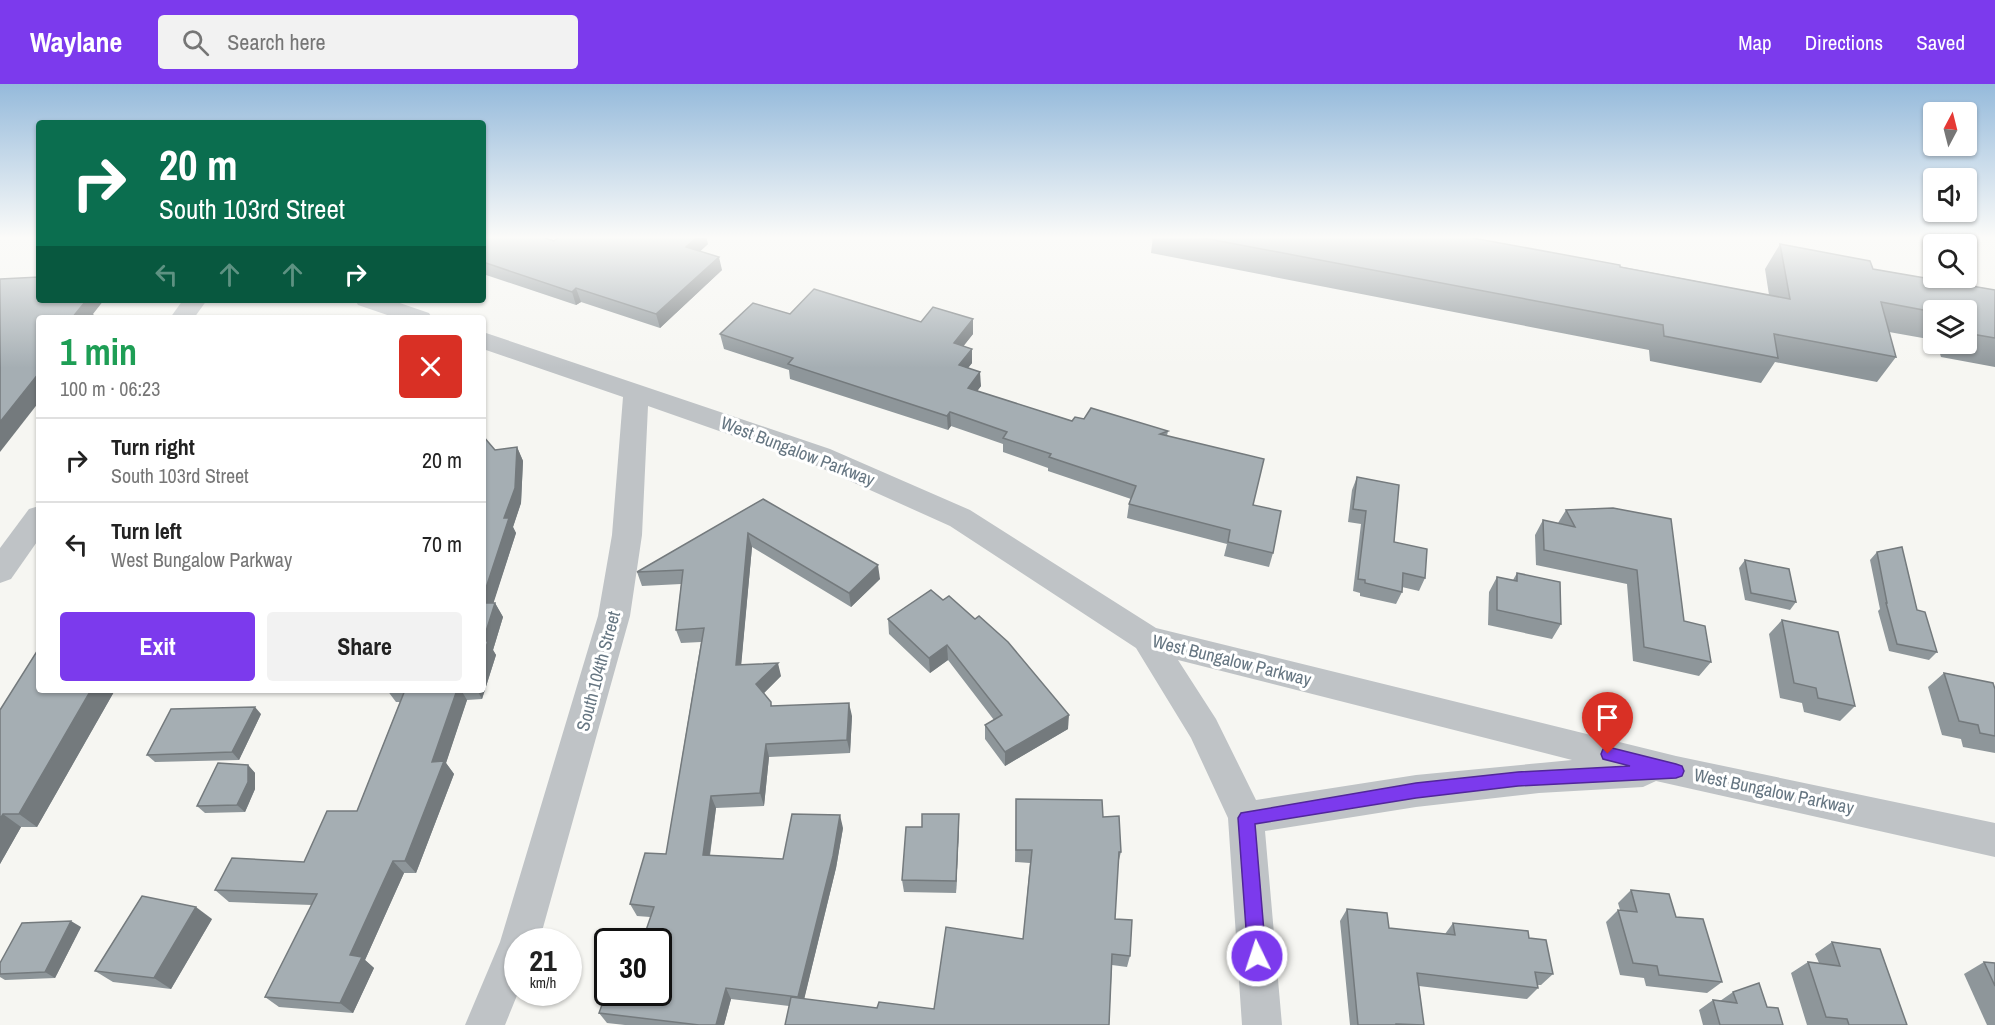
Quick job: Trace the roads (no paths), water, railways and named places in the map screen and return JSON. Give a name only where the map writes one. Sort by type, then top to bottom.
[{"type":"street","points":[[376,303],[411,315]]},
{"type":"street","name":"West Bungalow Parkway","points":[[486,340],[820,456],[960,518],[1147,639],[1676,771],[1995,840]]},
{"type":"street","name":"South 104th Street","points":[[523,928],[587,715],[614,616],[627,535],[636,392]]},
{"type":"street","points":[[0,571],[36,520]]},
{"type":"street","points":[[1147,639],[1204,729],[1246,818],[1262,1025]]},
{"type":"street","points":[[1246,818],[1416,791],[1527,778],[1676,771]]},
{"type":"street","name":"South 104th Street","points":[[485,1025],[504,978]]}]
